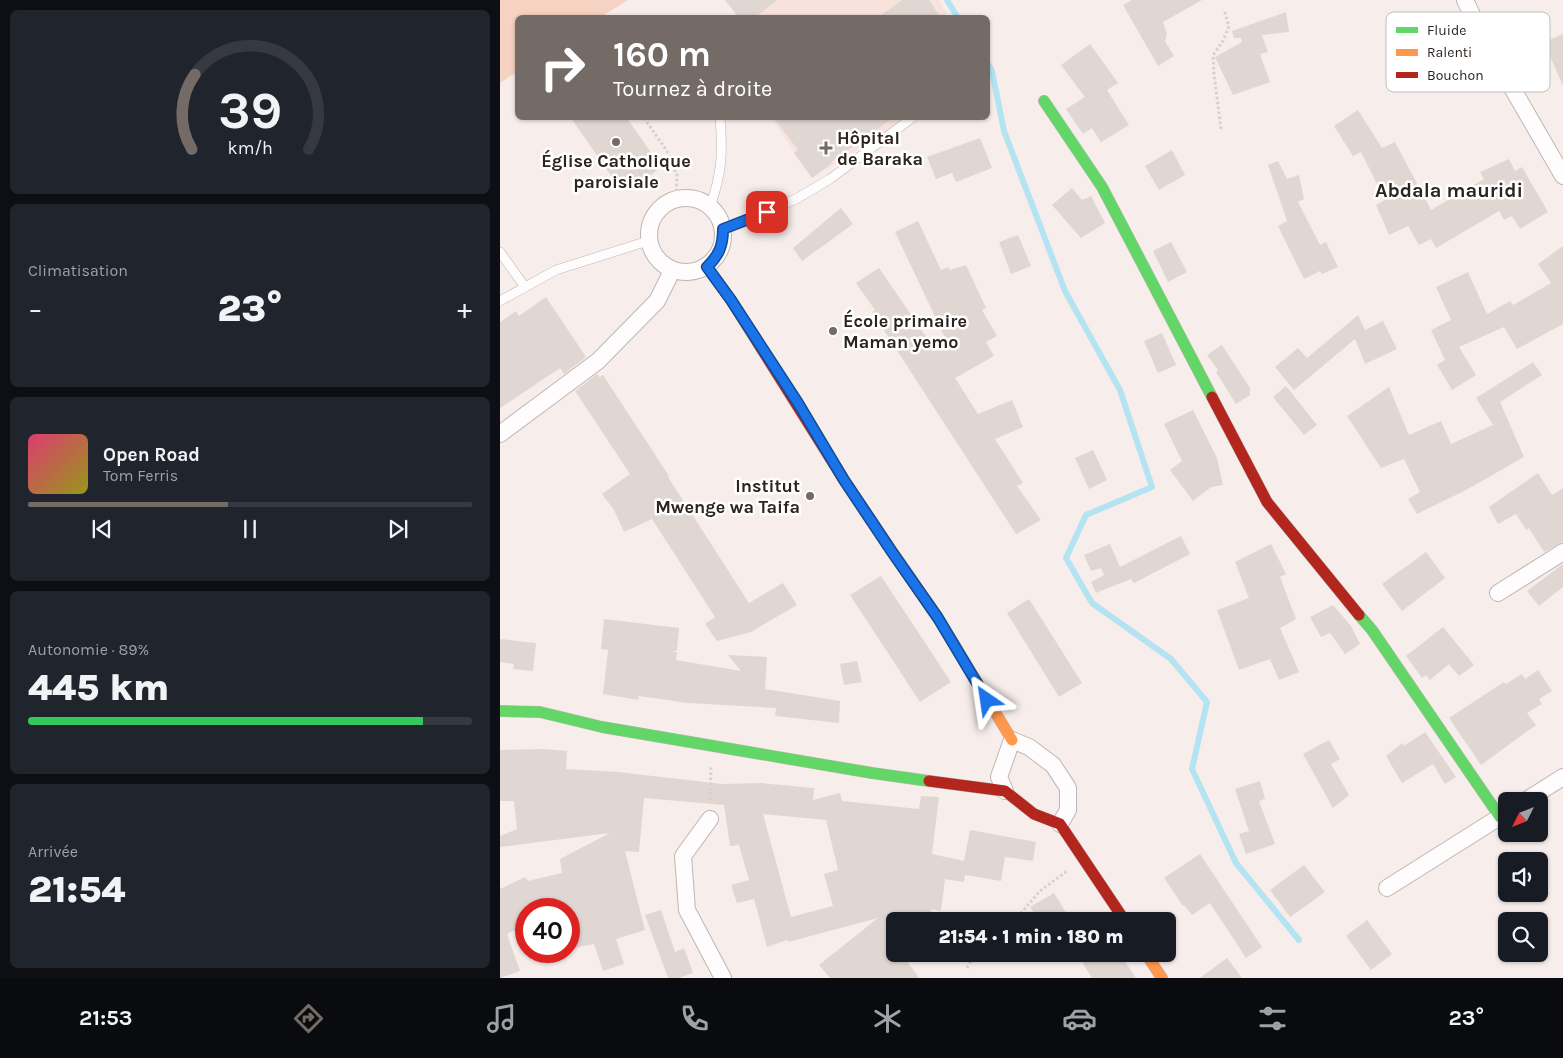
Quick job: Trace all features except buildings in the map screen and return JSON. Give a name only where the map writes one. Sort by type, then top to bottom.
[{"type":"street","points":[[1465,0],[1471,12]]},
{"type":"street","points":[[1514,92],[1563,176]]},
{"type":"street","points":[[1044,101],[1102,187],[1267,502],[1372,630],[1498,808]]},
{"type":"street","points":[[676,198],[694,198],[710,207],[719,217],[723,229],[723,244],[717,257],[707,267],[690,273],[672,271],[656,259],[648,241],[650,223],[660,208],[676,198]]},
{"type":"street","points":[[707,267],[731,300],[876,528],[938,618],[1012,740],[1029,747],[1053,765],[1068,788],[1068,810],[1060,824]]},
{"type":"street","points":[[500,434],[598,361],[657,301],[672,271]]},
{"type":"street","points":[[1498,593],[1563,552]]},
{"type":"street","points":[[500,711],[540,712],[602,727],[872,773],[1005,791]]},
{"type":"street","points":[[1012,740],[999,777],[1005,791],[1034,814],[1060,824],[1119,912]]},
{"type":"street","points":[[1539,792],[1563,777]]},
{"type":"street","points":[[1388,888],[1498,818]]},
{"type":"street","points":[[710,819],[683,856],[687,910],[723,978]]},
{"type":"street","points":[[1151,962],[1162,978]]},
{"type":"lane","points":[[710,207],[718,185],[722,150],[720,120]]},
{"type":"lane","points":[[723,229],[796,199],[830,179],[909,120]]},
{"type":"lane","points":[[500,301],[556,270],[648,241]]},
{"type":"lane","points":[[500,252],[525,286]]},
{"type":"path","points":[[1221,129],[1213,55],[1223,41],[1229,26],[1224,10]]},
{"type":"path","points":[[645,120],[666,151],[677,175],[676,198]]},
{"type":"path","points":[[710,819],[712,745]]},
{"type":"path","points":[[1022,912],[1040,891],[1083,858]]},
{"type":"path","points":[[967,968],[970,962]]},
{"type":"shaded area","points":[[500,0],[628,0],[604,15],[515,15],[515,73],[500,83]]},
{"type":"shaded area","points":[[725,0],[939,0],[948,15],[737,15]]},
{"type":"shaded area","name":"Hôpital de Baraka","points":[[772,120],[905,120],[812,178]]},
{"type":"waterway","points":[[947,0],[956,15]]},
{"type":"waterway","points":[[990,68],[1004,131],[1065,291],[1120,390],[1152,487],[1086,515],[1066,558],[1092,603],[1171,659],[1207,702],[1192,769],[1236,863],[1299,940]]},
{"type":"traffic: fast","points":[[1044,101],[1102,187],[1212,397]]},
{"type":"traffic: fast","points":[[1359,615],[1372,630],[1498,814]]},
{"type":"traffic: fast","points":[[500,711],[540,712],[602,727],[929,781]]},
{"type":"traffic: slow","points":[[887,544],[938,618],[1012,740]]},
{"type":"traffic: slow","points":[[1151,962],[1162,978]]},
{"type":"traffic: jam","points":[[707,267],[731,300],[844,480],[887,544]]},
{"type":"traffic: jam","points":[[1212,397],[1267,502],[1359,615]]},
{"type":"traffic: jam","points":[[929,781],[1005,791],[1034,814],[1060,824],[1119,912]]},
{"type":"place","name":"Église Catholique paroisiale","points":[[616,142]]},
{"type":"place","name":"Hôpital de Baraka","points":[[826,148]]},
{"type":"place","name":"École primaire Maman yemo","points":[[833,331]]},
{"type":"place","name":"Institut Mwenge wa Taifa","points":[[810,496]]},
{"type":"district","name":"Abdala mauridi","points":[[1449,190]]},
{"type":"route","points":[[767,212],[723,229],[723,244],[717,257],[707,267],[731,300],[798,403],[844,480],[882,538],[938,618],[987,700]]}]
